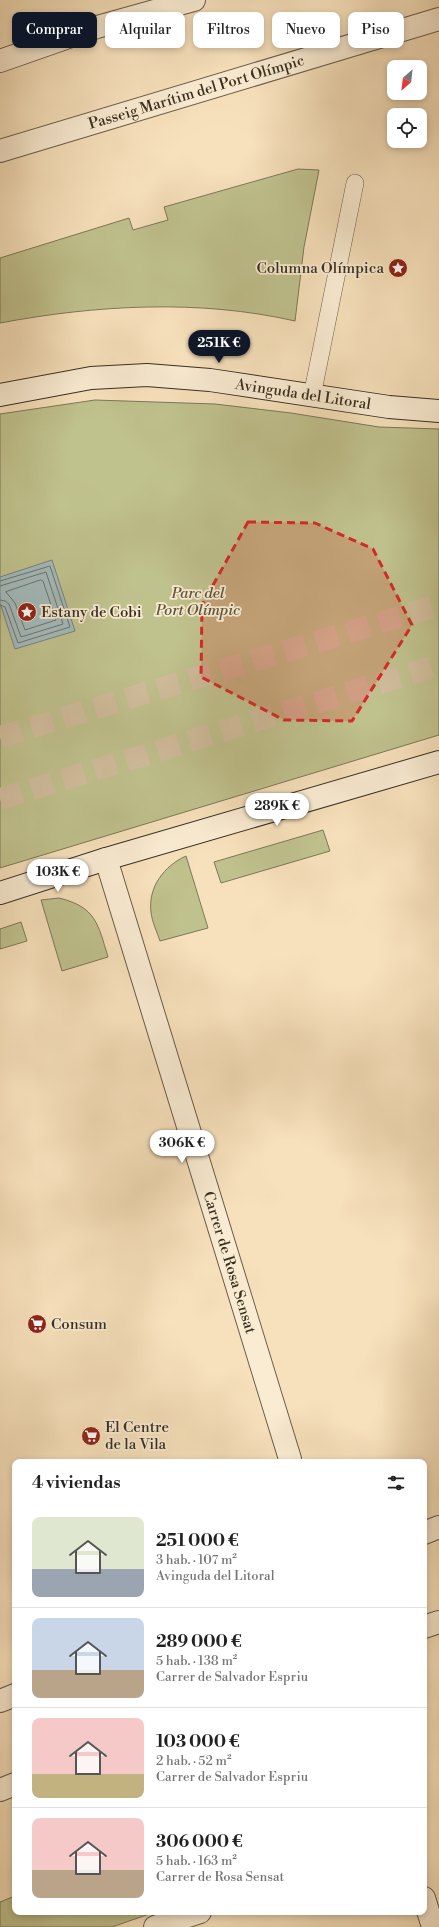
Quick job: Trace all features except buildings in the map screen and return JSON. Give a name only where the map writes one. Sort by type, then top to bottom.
[{"type":"street","points":[[0,61],[96,27],[194,0]]},
{"type":"street","name":"Passeig Marítim del Port Olímpic","points":[[0,151],[439,19]]},
{"type":"street","name":"Avinguda del Litoral","points":[[0,395],[91,378],[147,375],[210,380],[389,408],[439,411]]},
{"type":"street","points":[[0,893],[106,859],[439,762]]},
{"type":"street","name":"Carrer de Rosa Sensat","points":[[106,859],[290,1459]]},
{"type":"street","points":[[427,1532],[439,1527]]},
{"type":"street","points":[[427,1626],[439,1622]]},
{"type":"street","points":[[0,1700],[12,1696]]},
{"type":"street","points":[[0,1790],[12,1785]]},
{"type":"street","points":[[427,1908],[433,1927]]},
{"type":"street","points":[[155,1927],[191,1915]]},
{"type":"lane","points":[[312,396],[355,183]]},
{"type":"highlighted area","points":[[248,522],[315,523],[373,549],[412,625],[352,721],[284,720],[201,677],[202,605]]},
{"type":"green space","points":[[298,169],[319,170],[304,247],[295,321],[259,314],[222,310],[185,307],[148,307],[73,312],[0,323],[0,258],[129,218],[133,230],[168,220],[164,207]]},
{"type":"green space","name":"Parc del Port Olímpic","points":[[95,400],[215,404],[291,413],[379,427],[439,429],[439,735],[0,868],[0,414]]},
{"type":"green space","points":[[323,830],[330,851],[221,883],[214,862]]},
{"type":"green space","points":[[186,856],[208,928],[160,941],[153,923],[151,912],[152,894],[159,878],[164,872],[171,865]]},
{"type":"green space","points":[[59,898],[81,906],[94,918],[108,957],[62,971],[41,900]]},
{"type":"green space","points":[[21,922],[27,941],[0,949],[0,929]]},
{"type":"green space","points":[[12,1897],[12,1915],[146,1915],[112,1927],[0,1927],[0,1902]]},
{"type":"water","points":[[52,560],[75,631],[15,649],[0,603],[0,577]]},
{"type":"tunnel","points":[[0,737],[439,605]]},
{"type":"tunnel","points":[[0,799],[439,665]]},
{"type":"place","name":"Columna Olímpica","points":[[398,268]]},
{"type":"place","name":"Estany de Cobi","points":[[27,612]]},
{"type":"place","name":"Consum","points":[[37,1324]]},
{"type":"place","name":"El Centre de la Vila","points":[[91,1436]]}]
